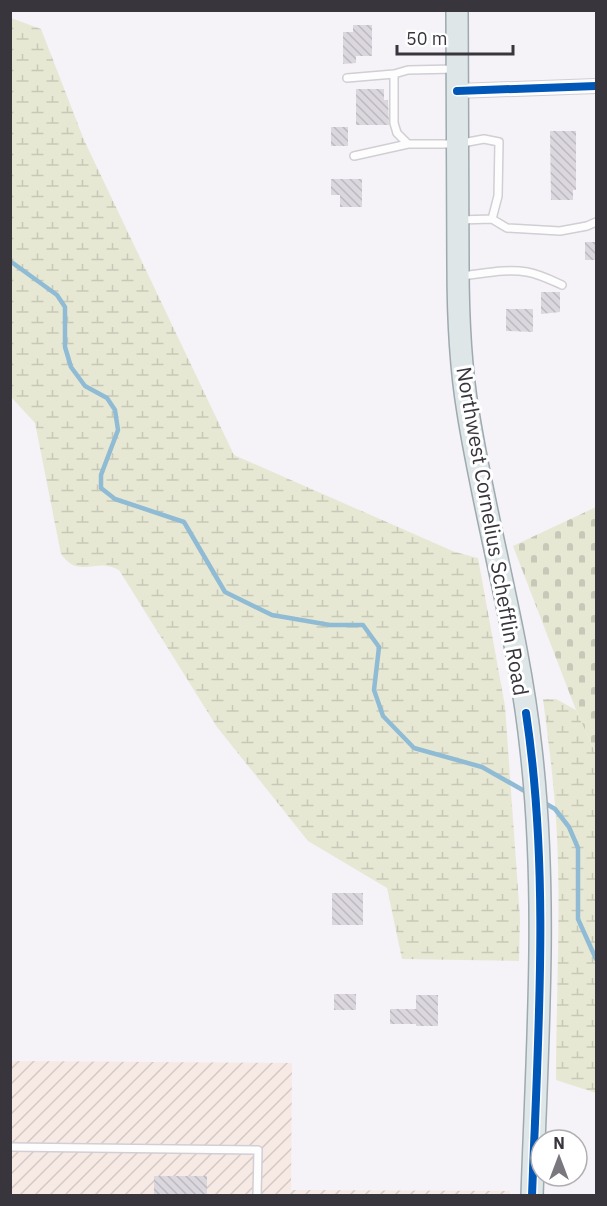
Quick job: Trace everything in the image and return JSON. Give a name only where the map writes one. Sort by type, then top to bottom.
[{"type":"main road","name":"Northwest Cornelius Schefflin Road","points":[[457,10],[457,220],[460,340],[467,409],[526,713],[540,857],[541,946],[532,1196]]},
{"type":"street","points":[[457,91],[597,86]]},
{"type":"lane","points":[[347,78],[394,74],[408,70],[457,69]]},
{"type":"lane","points":[[394,74],[394,123],[397,133],[408,144]]},
{"type":"lane","points":[[354,156],[408,144],[457,144],[484,139],[499,142],[498,196],[492,219]]},
{"type":"lane","points":[[457,220],[492,219],[507,228],[560,231],[597,222]]},
{"type":"lane","points":[[458,277],[507,271],[526,272],[543,276],[562,285]]},
{"type":"lane","points":[[10,1147],[258,1150],[257,1196]]},
{"type":"shaded area","points":[[11,1061],[292,1063],[291,1190],[510,1191],[510,1196],[11,1196]]},
{"type":"green space","points":[[11,18],[41,29],[84,140],[234,455],[455,552],[478,558],[505,706],[520,918],[519,961],[402,959],[387,888],[308,841],[217,727],[119,570],[101,565],[82,567],[74,565],[61,554],[35,423],[11,397]]},
{"type":"green space","points":[[596,507],[596,754],[576,710],[513,546]]},
{"type":"green space","points":[[543,699],[556,699],[576,710],[596,754],[596,1093],[556,1080],[558,867],[553,785]]},
{"type":"building","points":[[353,25],[372,25],[372,56],[356,56],[356,63],[343,64],[343,32],[353,32]]},
{"type":"building","points":[[356,89],[384,89],[384,100],[388,100],[389,125],[356,125]]},
{"type":"building","points":[[331,127],[348,127],[348,146],[331,146]]},
{"type":"building","points":[[550,131],[576,131],[576,190],[573,190],[573,200],[551,200]]},
{"type":"building","points":[[331,179],[362,179],[362,207],[340,207],[340,195],[331,195]]},
{"type":"building","points":[[585,242],[597,242],[597,260],[585,260]]},
{"type":"building","points":[[541,292],[560,292],[560,312],[541,314]]},
{"type":"building","points":[[506,309],[533,309],[533,332],[506,331]]},
{"type":"building","points":[[332,893],[363,893],[363,925],[332,925]]},
{"type":"building","points":[[334,994],[356,994],[356,1010],[334,1010]]},
{"type":"building","points":[[416,995],[438,995],[438,1026],[390,1024],[390,1009],[416,1009]]},
{"type":"building","points":[[154,1176],[207,1176],[207,1196],[154,1196]]},
{"type":"waterway","points":[[10,261],[57,295],[65,307],[65,347],[71,367],[85,386],[107,398],[115,410],[118,430],[101,475],[101,488],[115,499],[184,522],[225,592],[272,615],[330,625],[363,625],[379,647],[374,690],[383,716],[414,748],[482,767],[528,793]]},
{"type":"waterway","points":[[543,802],[555,809],[569,827],[578,848],[578,919],[596,959]]},
{"type":"cycle path","points":[[457,91],[596,86]]},
{"type":"cycle path","points":[[526,713],[538,833],[540,894],[539,1015],[532,1196]]}]
